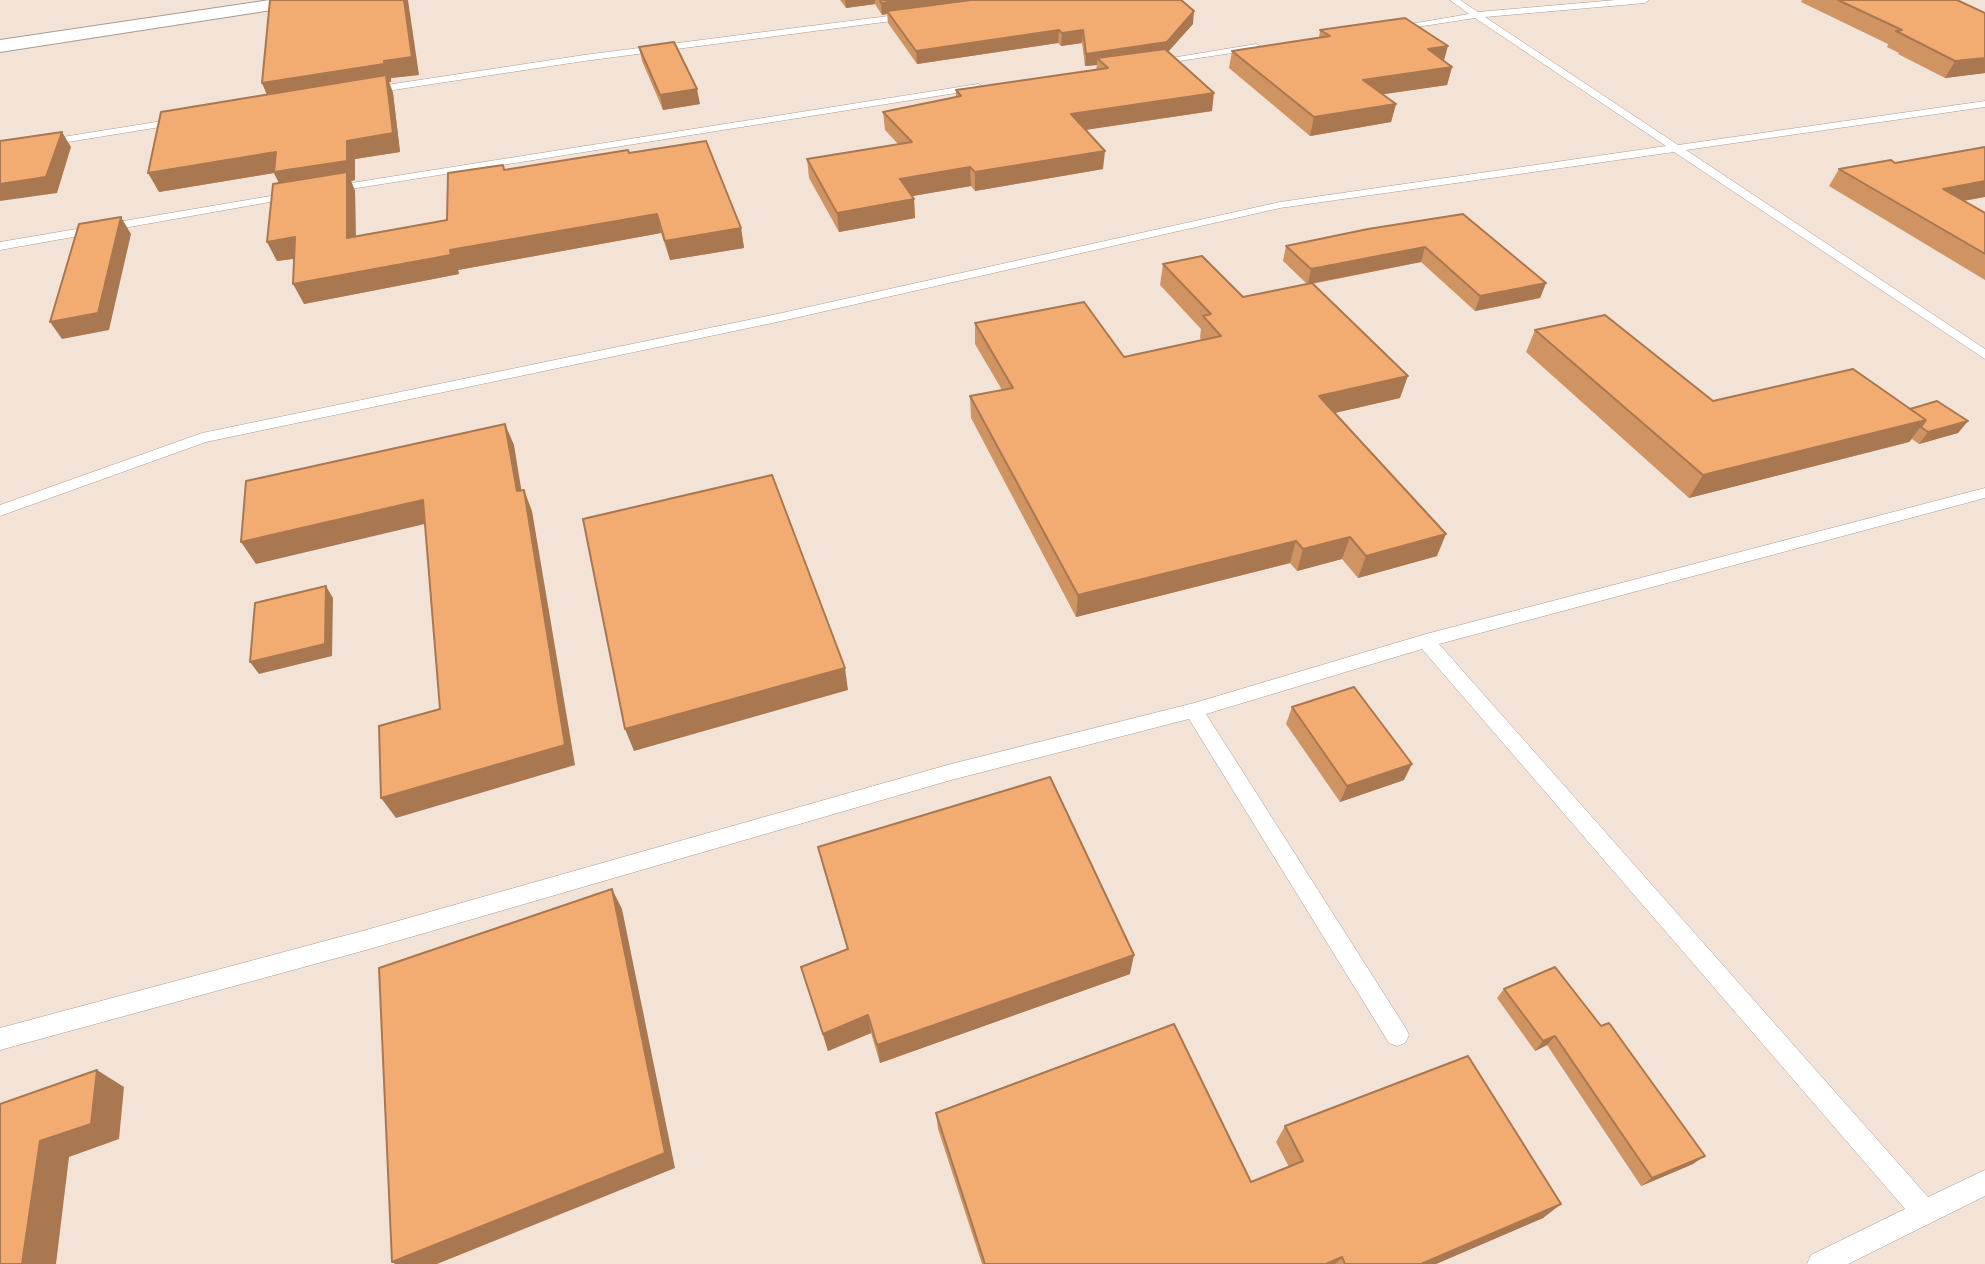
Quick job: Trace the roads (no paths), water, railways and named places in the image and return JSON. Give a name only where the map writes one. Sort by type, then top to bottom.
[{"type":"street","points":[[0,46],[304,0]]},
{"type":"lane","points":[[1454,0],[1982,351]]},
{"type":"lane","points":[[1381,29],[1477,15],[1644,0]]},
{"type":"lane","points":[[359,92],[584,58],[924,14]]},
{"type":"lane","points":[[1133,65],[1272,45]]},
{"type":"lane","points":[[325,190],[995,85]]},
{"type":"lane","points":[[0,511],[202,438],[777,318],[1280,205],[1985,104]]},
{"type":"lane","points":[[0,150],[197,118]]},
{"type":"lane","points":[[0,246],[312,192]]},
{"type":"lane","points":[[0,1039],[366,940],[951,772],[1194,710],[1426,641],[1985,493]]},
{"type":"lane","points":[[1426,641],[1925,1213]]},
{"type":"lane","points":[[1194,710],[1397,1035]]},
{"type":"lane","points":[[1820,1264],[1985,1183]]}]
